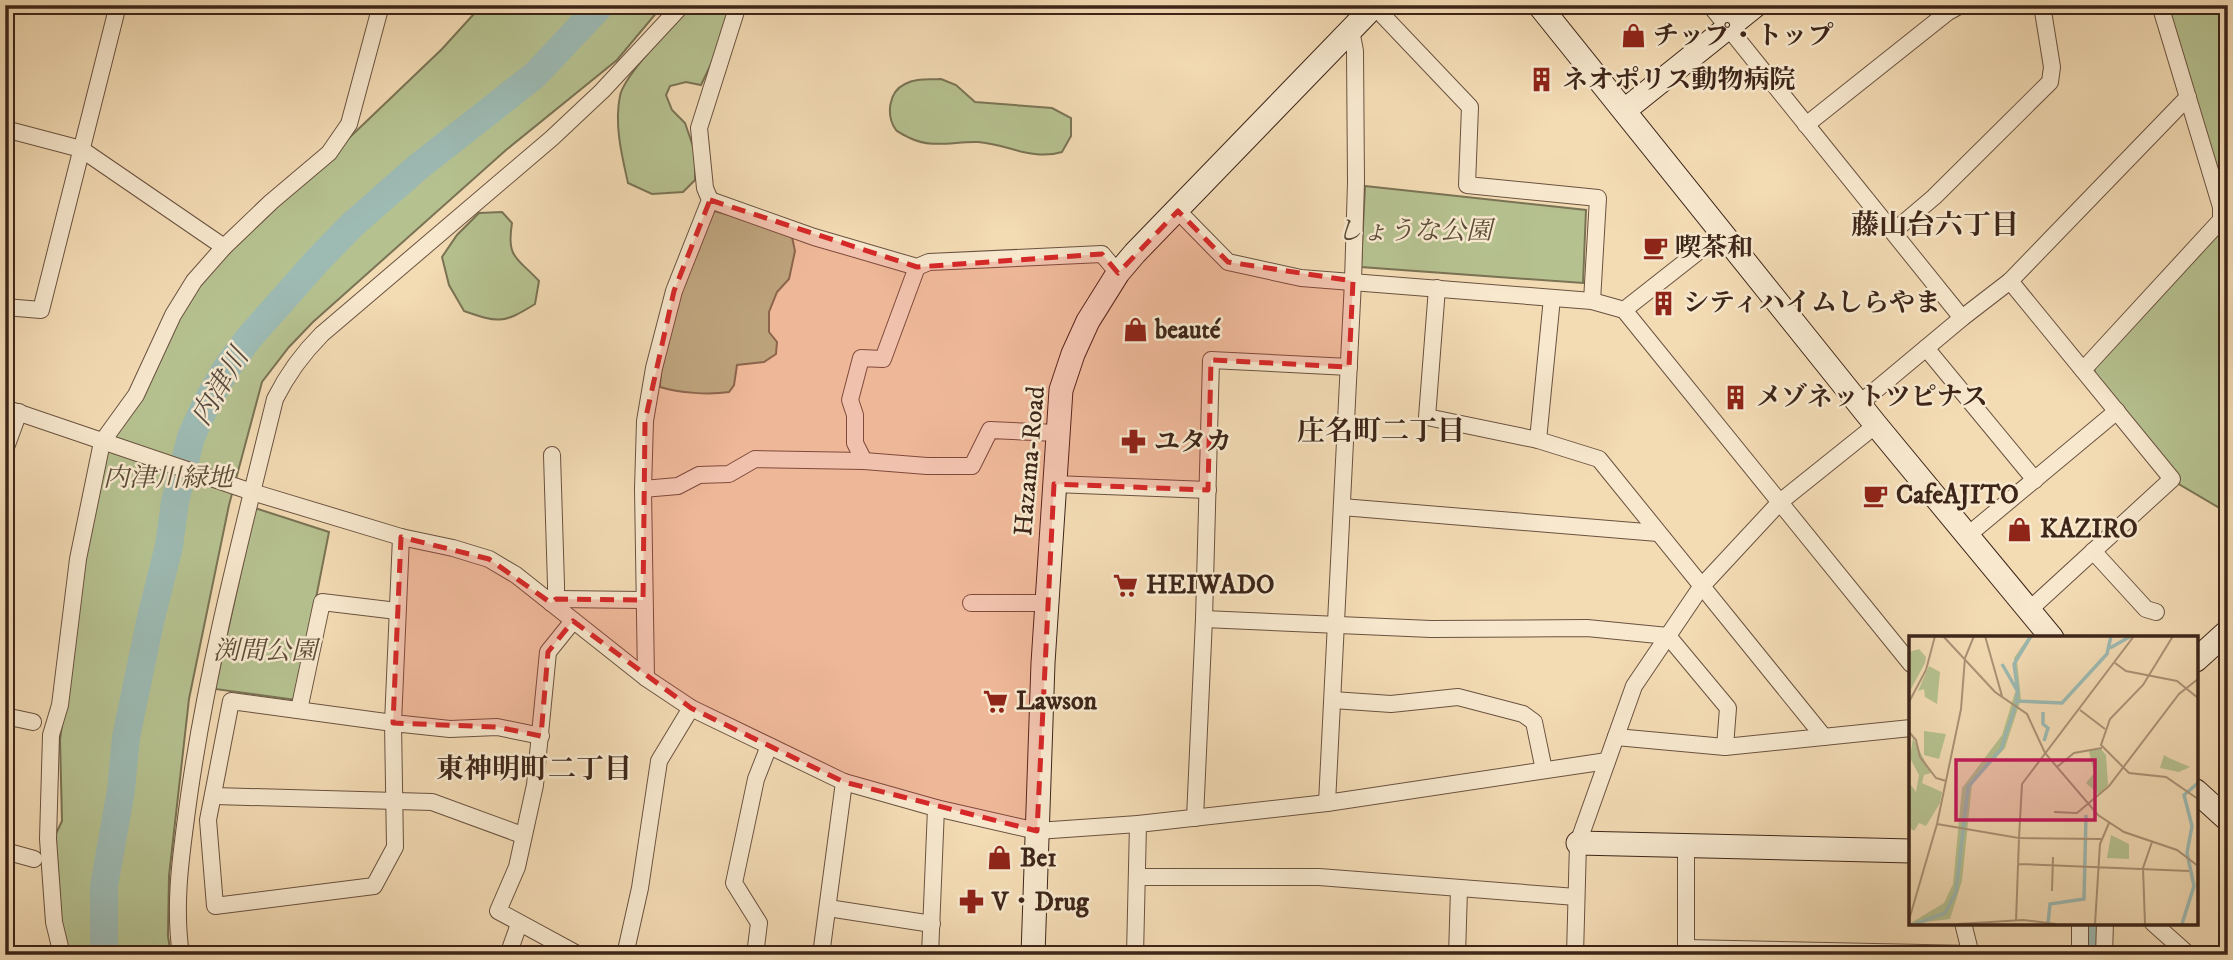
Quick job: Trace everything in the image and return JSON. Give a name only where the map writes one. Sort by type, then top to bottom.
[{"type":"street","points":[[5,307],[41,310],[118,5]]},
{"type":"street","points":[[62,955],[54,922],[48,839],[51,735],[60,705],[78,559],[105,442],[136,395],[194,281],[224,247],[271,202],[329,153],[349,124],[381,5]]},
{"type":"street","points":[[181,955],[178,883],[198,730],[275,399],[299,357],[322,334],[552,138],[602,91],[682,5]]},
{"type":"street","points":[[646,678],[643,600],[645,421],[654,368],[674,292],[710,200],[705,188],[699,128],[738,5]]},
{"type":"street","points":[[1539,5],[1876,425],[2050,636]]},
{"type":"street","points":[[1710,5],[1962,317]]},
{"type":"street","points":[[1625,110],[1756,5]]},
{"type":"street","points":[[1806,125],[1948,12],[1961,5]]},
{"type":"street","points":[[1894,231],[1934,197],[2050,82],[2052,67],[2042,5]]},
{"type":"street","points":[[2083,370],[2221,220],[2221,207],[2160,5]]},
{"type":"street","points":[[1375,6],[1470,107],[1467,185],[1598,198],[1592,301]]},
{"type":"street","name":"Hazama-Road","points":[[1033,955],[1054,484],[1061,390],[1073,354],[1088,321],[1118,273],[1375,6]]},
{"type":"street","points":[[1327,803],[1353,281],[1356,182],[1355,51],[1352,30]]},
{"type":"street","points":[[1859,404],[1962,317],[2010,281],[2188,96]]},
{"type":"street","points":[[5,129],[81,149],[224,247]]},
{"type":"street","points":[[710,200],[814,237],[917,267],[929,262],[1102,254],[1118,273]]},
{"type":"street","points":[[1178,211],[1228,262],[1301,278],[1592,301],[1624,310],[1909,662]]},
{"type":"street","points":[[1624,310],[1722,233]]},
{"type":"street","points":[[864,461],[855,443],[855,415],[850,400],[861,358],[883,359],[917,267]]},
{"type":"street","points":[[2010,281],[2172,479],[2029,610]]},
{"type":"street","points":[[1437,288],[1427,417],[1538,440],[1599,459],[1824,737]]},
{"type":"street","points":[[1538,440],[1552,298]]},
{"type":"street","points":[[1926,348],[2035,480]]},
{"type":"street","points":[[1195,818],[1211,360],[1349,367]]},
{"type":"street","points":[[5,450],[12,410],[252,492],[401,537],[489,559],[553,601],[573,621],[646,678],[691,708],[844,782],[936,808],[1037,831],[1139,824],[1327,803],[1607,761]]},
{"type":"street","points":[[1968,535],[2117,411]]},
{"type":"street","points":[[1575,955],[1578,843],[1634,686],[1701,587],[1780,502],[1876,425]]},
{"type":"street","points":[[643,489],[678,486],[699,475],[729,474],[755,459],[972,466],[990,430],[1058,433]]},
{"type":"street","points":[[552,455],[553,601]]},
{"type":"street","points":[[1054,484],[1208,490]]},
{"type":"street","points":[[1342,507],[1658,533]]},
{"type":"street","points":[[401,537],[393,723],[395,847],[374,886],[215,906],[208,820],[215,796],[231,701],[393,723],[450,729],[496,727],[541,736]]},
{"type":"street","points":[[2093,551],[2146,609],[2156,612]]},
{"type":"street","points":[[553,601],[643,600]]},
{"type":"street","points":[[299,710],[322,602],[397,611]]},
{"type":"street","points":[[971,603],[1047,603]]},
{"type":"street","points":[[1204,619],[1431,629],[1587,628],[1668,636],[1728,708],[1725,747]]},
{"type":"street","points":[[573,621],[548,652],[535,785],[517,867],[498,911],[579,955]]},
{"type":"street","points":[[2198,658],[2226,635]]},
{"type":"street","points":[[1333,699],[1391,704],[1458,697],[1523,715],[1534,722],[1544,770]]},
{"type":"street","points":[[625,955],[640,888],[659,761],[691,708]]},
{"type":"street","points":[[5,716],[33,722]]},
{"type":"street","points":[[1616,737],[1725,747],[1909,728]]},
{"type":"street","points":[[755,955],[759,923],[734,883],[756,779],[769,746]]},
{"type":"street","points":[[821,955],[844,782]]},
{"type":"street","points":[[2198,793],[2228,820]]},
{"type":"street","points":[[215,796],[432,802],[522,835]]},
{"type":"street","points":[[930,955],[936,808]]},
{"type":"street","points":[[1135,955],[1139,824]]},
{"type":"street","points":[[1578,843],[1909,851]]},
{"type":"street","points":[[1686,845],[1686,951],[1971,954],[1964,925]]},
{"type":"street","points":[[5,851],[34,859]]},
{"type":"street","points":[[1137,877],[1319,877],[1577,897]]},
{"type":"street","points":[[1457,955],[1459,888]]},
{"type":"street","points":[[828,908],[932,924]]},
{"type":"street","points":[[508,955],[519,924]]},
{"type":"street","points":[[2080,925],[2080,955]]},
{"type":"street","points":[[2104,955],[2105,925]]},
{"type":"street","points":[[2155,925],[2189,955]]},
{"type":"highlighted area","points":[[710,200],[917,267],[1102,254],[1118,273],[1178,211],[1228,262],[1353,281],[1349,367],[1211,360],[1208,490],[1054,484],[1037,831],[844,782],[691,708],[573,621],[548,652],[541,736],[497,727],[393,723],[401,537],[489,559],[551,603],[556,599],[643,600],[645,421],[674,291]]},
{"type":"green space","name":"内津川緑地","points":[[482,5],[663,5],[617,60],[506,150],[313,322],[262,382],[229,505],[189,699],[169,876],[168,936],[171,955],[67,955],[58,913],[54,838],[62,821],[60,740],[81,572],[105,452],[182,310],[208,273],[442,49]]},
{"type":"green space","points":[[691,5],[730,5],[713,60],[701,85],[686,82],[670,86],[666,95],[672,110],[685,123],[695,152],[695,180],[683,192],[652,194],[628,183],[618,129],[620,96],[640,63]]},
{"type":"green space","points":[[2167,5],[2228,5],[2228,205]]},
{"type":"green space","points":[[941,79],[956,85],[975,102],[1052,108],[1071,118],[1071,136],[1062,152],[1040,155],[989,143],[926,143],[897,131],[891,118],[890,105],[899,88],[918,80]]},
{"type":"green space","name":"しょうな公園","points":[[1365,186],[1586,210],[1583,283],[1361,267]]},
{"type":"green space","points":[[714,211],[754,221],[792,237],[795,251],[789,279],[777,292],[769,312],[769,332],[777,342],[776,354],[764,362],[737,365],[734,385],[729,392],[694,393],[660,387],[672,319]]},
{"type":"green space","points":[[502,212],[512,223],[511,244],[515,257],[539,281],[535,304],[500,320],[464,311],[449,285],[442,257],[457,235],[479,213]]},
{"type":"green space","points":[[2228,222],[2228,513],[2177,483],[2094,374],[2095,367]]},
{"type":"green space","name":"渕間公園","points":[[255,508],[329,532],[296,700],[215,689]]},
{"type":"waterway","name":"内津川","points":[[104,955],[104,886],[121,790],[126,737],[169,546],[175,502],[191,437],[206,404],[226,369],[248,339],[352,225],[418,167],[535,75],[601,5]]},
{"type":"waterway","points":[[2093,955],[2094,925]]},
{"type":"place","name":"チップ・トップ","points":[[1633,36]]},
{"type":"place","name":"ネオポリス動物病院","points":[[1542,80]]},
{"type":"place","name":"喫茶和","points":[[1655,248]]},
{"type":"place","name":"シティハイムしらやま","points":[[1663,303]]},
{"type":"place","name":"beauté","points":[[1135,330]]},
{"type":"place","name":"メゾネットツピナス","points":[[1736,397]]},
{"type":"place","name":"ユタカ","points":[[1134,442]]},
{"type":"place","name":"CafeAJITO","points":[[1876,495]]},
{"type":"place","name":"KAZIRO","points":[[2020,529]]},
{"type":"place","name":"HEIWADO","points":[[1126,585]]},
{"type":"place","name":"Lawson","points":[[996,701]]},
{"type":"place","name":"Be1","points":[[1000,858]]},
{"type":"place","name":"V・Drug","points":[[972,902]]},
{"type":"district","name":"藤山台六丁目","points":[[1935,225]]},
{"type":"district","name":"庄名町二丁目","points":[[1381,431]]},
{"type":"district","name":"東神明町二丁目","points":[[534,769]]}]
